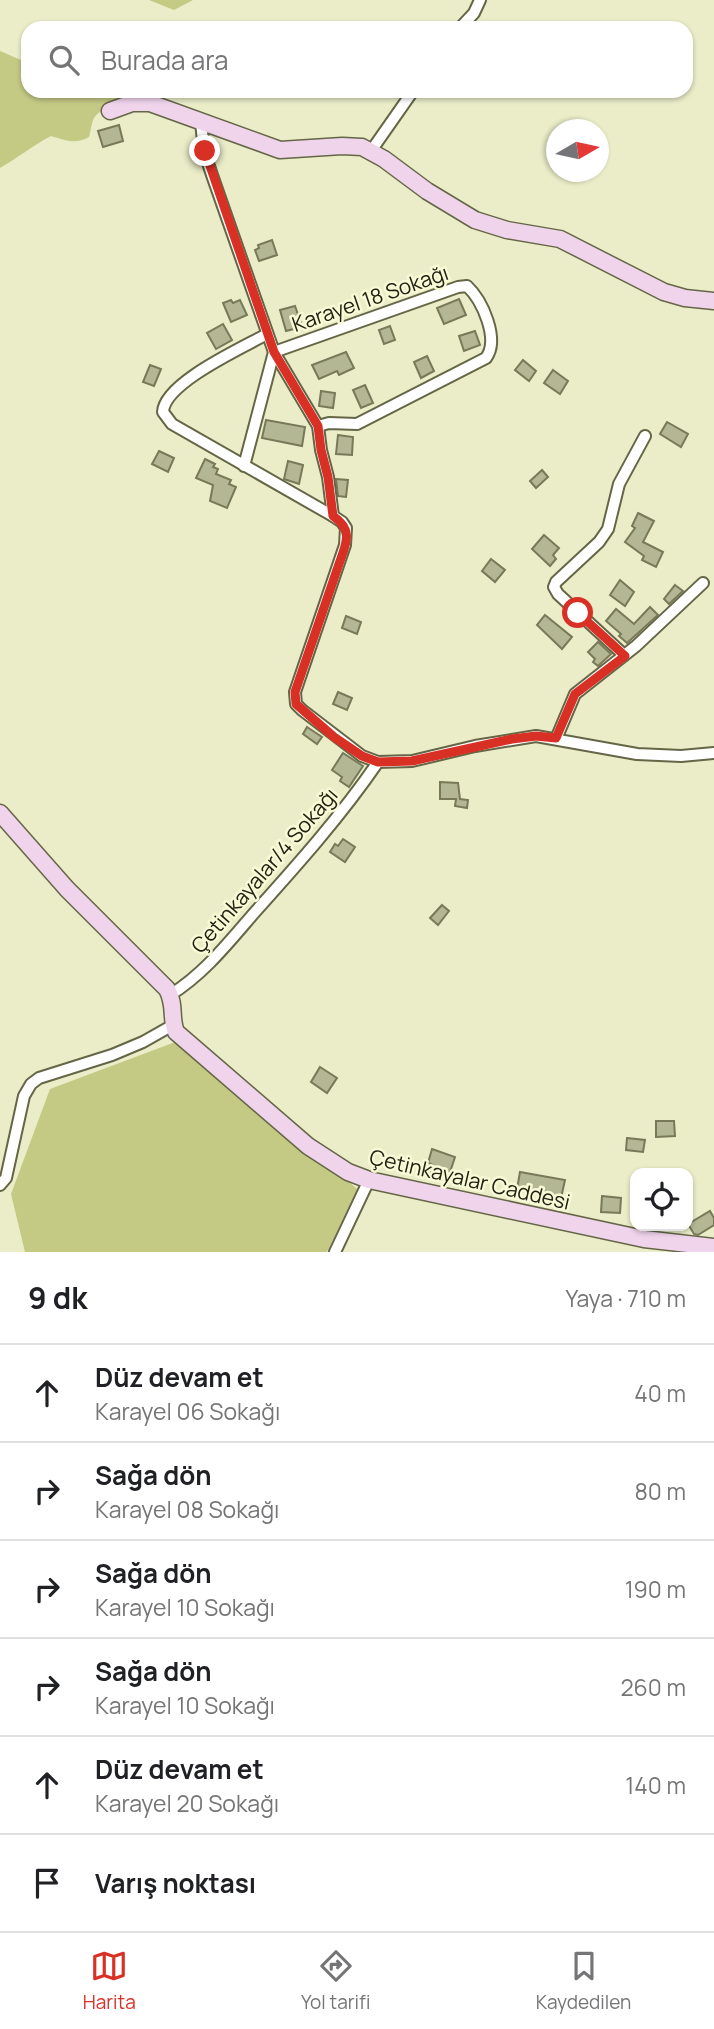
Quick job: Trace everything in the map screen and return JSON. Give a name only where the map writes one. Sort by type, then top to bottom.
[{"type":"street","points":[[467,21],[480,0]]},
{"type":"street","points":[[371,151],[408,98]]},
{"type":"street","points":[[110,111],[132,103],[150,103],[280,150],[353,146],[371,151],[427,191],[475,220],[507,230],[560,239],[664,292],[685,298],[714,301]]},
{"type":"street","points":[[201,122],[212,176],[267,334],[274,352],[318,426],[333,516]]},
{"type":"street","name":"Karayel 18 Sokağı","points":[[274,352],[463,286],[470,289],[483,306],[490,349],[486,358],[357,424],[328,423],[318,426]]},
{"type":"street","points":[[267,334],[183,383],[166,399],[163,407],[165,417],[172,424],[333,516],[346,528],[345,545],[299,680],[295,698],[302,710],[334,737],[362,756],[378,762],[412,761],[536,736],[637,754],[681,756],[714,753]]},
{"type":"street","points":[[244,466],[274,352]]},
{"type":"street","points":[[625,656],[558,594],[554,587],[608,529],[619,484],[645,436]]},
{"type":"street","points":[[556,738],[575,694],[625,656],[703,583]]},
{"type":"street","name":"Çetinkayalar/4 Sokağı","points":[[170,995],[193,979],[231,939],[339,815],[378,762]]},
{"type":"street","points":[[0,813],[67,889],[144,965],[170,995],[174,1007],[173,1025],[129,1048],[45,1075],[31,1084],[24,1096],[6,1178],[0,1185]]},
{"type":"street","name":"Çetinkayalar Caddesi","points":[[173,1025],[176,1032],[308,1146],[348,1172],[369,1180],[644,1239],[714,1247]]},
{"type":"street","points":[[335,1252],[369,1180]]},
{"type":"green space","points":[[149,0],[193,0],[174,10]]},
{"type":"green space","points":[[0,51],[21,60],[21,98],[119,99],[94,118],[89,137],[75,141],[51,136],[0,168]]},
{"type":"green space","points":[[178,1041],[248,1094],[357,1189],[327,1252],[25,1252],[11,1194],[50,1089]]},
{"type":"building","points":[[119,125],[123,141],[103,147],[98,131]]},
{"type":"building","points":[[272,240],[277,255],[259,261],[255,250],[259,248],[258,245]]},
{"type":"building","points":[[459,299],[466,315],[444,324],[437,308]]},
{"type":"building","points":[[231,300],[233,303],[240,300],[247,315],[231,322],[223,303]]},
{"type":"building","points":[[295,306],[301,323],[297,325],[298,328],[286,331],[280,310]]},
{"type":"building","points":[[223,324],[232,340],[216,349],[207,333]]},
{"type":"building","points":[[390,326],[395,340],[384,344],[379,330]]},
{"type":"building","points":[[475,331],[480,345],[464,351],[459,336]]},
{"type":"building","points":[[346,352],[354,368],[339,375],[337,371],[319,379],[312,365]]},
{"type":"building","points":[[427,356],[434,371],[421,378],[414,362]]},
{"type":"building","points":[[523,360],[536,371],[529,381],[515,370]]},
{"type":"building","points":[[150,365],[161,369],[154,386],[143,382]]},
{"type":"building","points":[[553,370],[568,381],[560,394],[544,383]]},
{"type":"building","points":[[365,385],[373,403],[361,408],[353,390]]},
{"type":"building","points":[[321,391],[335,393],[333,408],[319,406]]},
{"type":"building","points":[[266,420],[305,427],[302,446],[262,438]]},
{"type":"building","points":[[667,422],[688,434],[681,447],[660,434]]},
{"type":"building","points":[[338,435],[353,437],[352,455],[336,454]]},
{"type":"building","points":[[159,451],[174,458],[168,472],[152,464]]},
{"type":"building","points":[[205,459],[215,464],[213,467],[218,469],[216,474],[231,480],[229,484],[236,487],[227,508],[210,501],[213,485],[196,478]]},
{"type":"building","points":[[288,461],[303,465],[299,484],[284,479]]},
{"type":"building","points":[[542,470],[548,477],[536,488],[530,481]]},
{"type":"building","points":[[336,479],[348,480],[346,497],[338,496]]},
{"type":"building","points":[[638,513],[654,521],[643,542],[663,552],[656,567],[642,560],[644,556],[625,542],[635,528],[632,526]]},
{"type":"building","points":[[544,535],[559,548],[553,555],[556,559],[550,566],[532,549]]},
{"type":"building","points":[[491,559],[505,570],[495,582],[482,571]]},
{"type":"building","points":[[620,580],[634,592],[625,606],[610,595]]},
{"type":"building","points":[[675,585],[683,591],[669,604],[664,599]]},
{"type":"building","points":[[650,607],[658,615],[627,643],[606,621],[616,609],[634,624]]},
{"type":"building","points":[[545,615],[572,637],[562,649],[537,625]]},
{"type":"building","points":[[346,616],[361,622],[357,634],[342,628]]},
{"type":"building","points":[[598,642],[611,654],[598,666],[588,652]]},
{"type":"building","points":[[338,692],[352,698],[347,710],[333,704]]},
{"type":"building","points":[[307,727],[322,737],[317,744],[303,734]]},
{"type":"building","points":[[343,753],[363,766],[349,787],[340,781],[342,777],[332,770]]},
{"type":"building","points":[[440,782],[458,783],[460,799],[468,800],[467,808],[455,806],[456,799],[440,799]]},
{"type":"building","points":[[343,839],[355,847],[345,862],[330,852],[335,844],[338,846]]},
{"type":"building","points":[[442,905],[449,911],[438,925],[430,918]]},
{"type":"building","points":[[320,1067],[337,1078],[327,1093],[311,1082]]},
{"type":"building","points":[[656,1121],[674,1121],[675,1136],[656,1137]]},
{"type":"building","points":[[627,1138],[645,1140],[643,1152],[626,1150]]},
{"type":"building","points":[[432,1149],[455,1157],[447,1181],[430,1175],[433,1165],[428,1163]]},
{"type":"building","points":[[520,1172],[565,1180],[561,1198],[517,1189]]},
{"type":"building","points":[[602,1196],[621,1198],[620,1213],[601,1212]]},
{"type":"building","points":[[710,1211],[714,1225],[698,1235],[692,1231],[693,1221]]},
{"type":"route","points":[[205,151],[274,352],[318,426],[333,516],[346,528],[345,545],[295,692],[296,704],[334,737],[362,756],[378,762],[412,761],[512,739],[536,736],[556,738],[575,694],[625,656],[578,613]]}]
